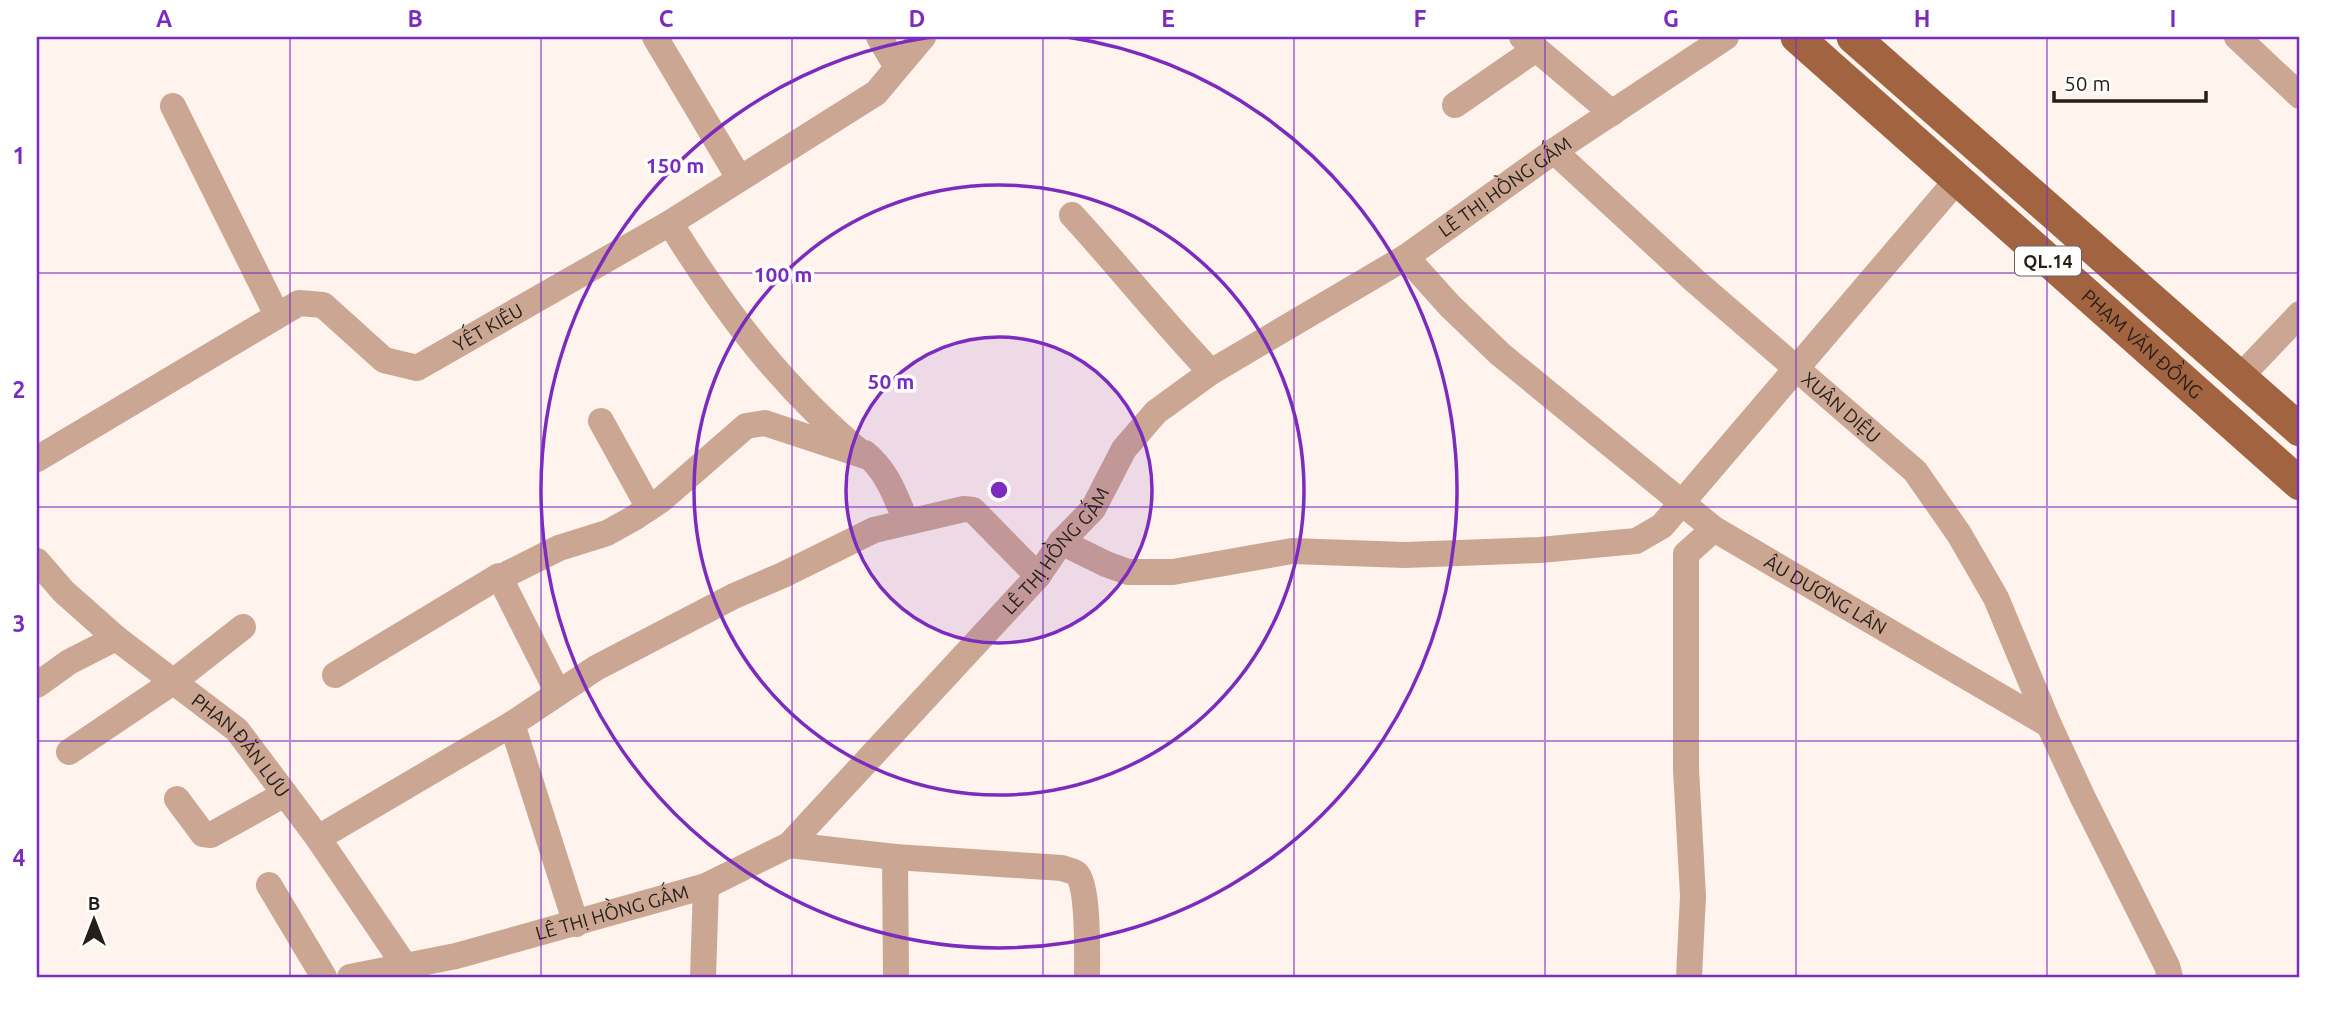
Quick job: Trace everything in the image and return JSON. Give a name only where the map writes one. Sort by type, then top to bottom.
[{"type":"main road","name":"PHẠM VĂN ĐỒNG","points":[[1797,37],[2300,484]]},
{"type":"main road","name":"PHẠM VĂN ĐỒNG","points":[[1853,37],[2300,430]]},
{"type":"street","points":[[655,37],[739,178]]},
{"type":"street","points":[[879,37],[897,67]]},
{"type":"street","name":"YẾT KIÊU","points":[[37,459],[299,303],[323,305],[384,360],[417,368],[670,222],[876,93],[923,37]]},
{"type":"street","name":"LÊ THỊ HỒNG GẤM","points":[[350,977],[458,967],[576,924],[706,886],[789,845],[1038,576],[1061,542],[1093,509],[1124,449],[1156,412],[1211,372],[1406,257],[1554,151],[1726,37]]},
{"type":"street","points":[[2237,37],[2300,96]]},
{"type":"street","points":[[1455,105],[1529,43],[1612,113]]},
{"type":"street","points":[[173,106],[277,315]]},
{"type":"street","name":"XUÂN DIỆU","points":[[1554,151],[1695,281],[1915,471],[1959,534],[1996,598],[2049,724]]},
{"type":"street","points":[[1061,542],[1128,572],[1173,572],[1292,551],[1405,555],[1539,550],[1636,541],[1662,526],[1957,180]]},
{"type":"street","points":[[1072,215],[1211,372]]},
{"type":"street","points":[[670,222],[712,289],[772,367],[817,415],[865,456]]},
{"type":"street","name":"ÂU DƯƠNG LÂN","points":[[1406,257],[1450,306],[1500,354],[1714,529],[2049,724]]},
{"type":"street","points":[[2240,377],[2300,314]]},
{"type":"street","points":[[601,421],[649,508]]},
{"type":"street","points":[[509,573],[559,548],[607,533],[649,508],[746,426],[755,423],[765,423],[865,456],[865,453],[884,471],[906,521]]},
{"type":"street","points":[[318,838],[512,724],[596,668],[734,596],[874,530],[964,509],[973,510],[1038,576]]},
{"type":"street","points":[[1689,977],[1693,896],[1686,769],[1686,554],[1714,529]]},
{"type":"street","name":"PHAN ĐĂN LƯU","points":[[37,561],[64,592],[116,638],[237,730],[318,838],[406,972]]},
{"type":"street","points":[[335,675],[499,576],[558,694]]},
{"type":"street","points":[[69,752],[173,682],[243,627]]},
{"type":"street","points":[[37,685],[69,662],[116,638]]},
{"type":"street","points":[[512,724],[576,924]]},
{"type":"street","points":[[2049,724],[2170,977]]},
{"type":"street","points":[[177,799],[203,834],[211,835],[285,794]]},
{"type":"street","points":[[789,845],[1062,868],[1077,874],[1083,885],[1085,900],[1087,977]]},
{"type":"street","points":[[895,856],[896,977]]},
{"type":"street","points":[[269,885],[324,977]]},
{"type":"street","points":[[703,977],[706,886]]}]
